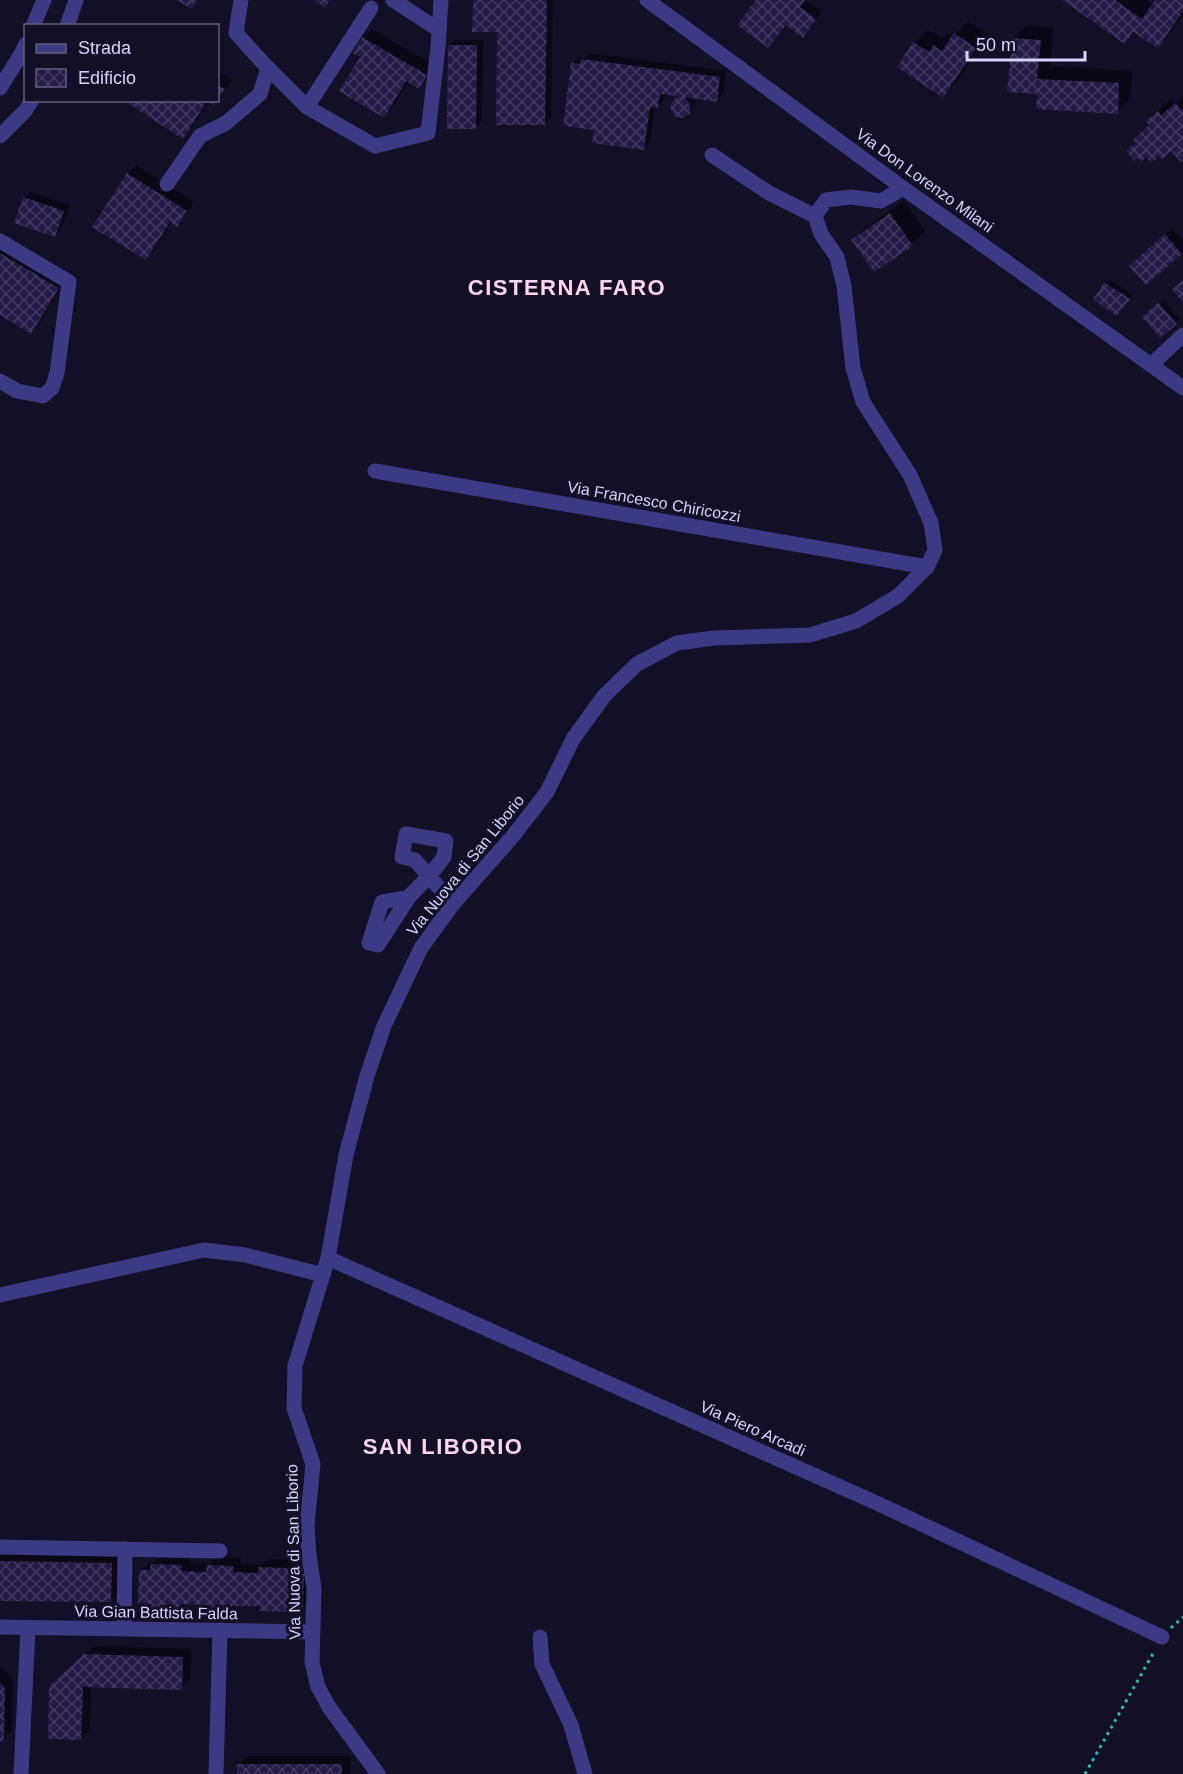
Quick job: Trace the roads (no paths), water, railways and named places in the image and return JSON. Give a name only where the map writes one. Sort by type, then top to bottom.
[{"type":"street","points":[[34,24],[44,0]]},
{"type":"street","points":[[68,24],[76,0]]},
{"type":"street","points":[[241,0],[236,33],[268,68],[307,107],[375,146],[428,133],[440,30],[441,0]]},
{"type":"street","points":[[393,0],[440,30]]},
{"type":"street","name":"Via Don Lorenzo Milani","points":[[647,0],[903,188],[1183,388]]},
{"type":"street","points":[[307,107],[371,8]]},
{"type":"street","points":[[0,88],[24,48]]},
{"type":"street","points":[[167,184],[200,136],[226,123],[260,94],[268,68]]},
{"type":"street","points":[[0,136],[31,102]]},
{"type":"street","points":[[712,155],[769,193],[815,216],[820,234],[837,257],[844,286],[853,369],[863,402],[910,474],[931,523],[935,550],[927,567]]},
{"type":"street","points":[[815,216],[826,200],[851,198],[881,201],[903,188]]},
{"type":"street","points":[[0,241],[69,282],[57,373],[52,388],[43,396],[17,392],[0,381]]},
{"type":"street","points":[[1151,365],[1183,336]]},
{"type":"street","name":"Via Francesco Chiricozzi","points":[[375,471],[927,567]]},
{"type":"street","name":"Via Nuova di San Liborio","points":[[378,1774],[329,1707],[318,1687],[312,1662],[314,1588],[307,1525],[313,1464],[294,1408],[294,1398],[295,1366],[328,1258],[346,1155],[367,1076],[384,1026],[421,948],[453,904],[513,836],[547,792],[573,739],[604,696],[637,664],[677,643],[723,638],[810,635],[856,621],[898,596],[927,567]]},
{"type":"street","points":[[409,897],[429,876],[453,904]]},
{"type":"street","points":[[0,1295],[204,1250],[245,1255],[323,1275]]},
{"type":"street","name":"Via Piero Arcadi","points":[[328,1258],[892,1510],[1162,1637]]},
{"type":"street","points":[[0,1547],[220,1551]]},
{"type":"street","points":[[124,1629],[125,1549]]},
{"type":"street","name":"Via Gian Battista Falda","points":[[0,1627],[312,1632]]},
{"type":"street","points":[[21,1774],[28,1628]]},
{"type":"street","points":[[216,1774],[220,1630]]},
{"type":"street","points":[[540,1636],[542,1664],[571,1725],[585,1774]]},
{"type":"district","name":"CISTERNA FARO","points":[[567,287]]},
{"type":"district","name":"SAN LIBORIO","points":[[443,1446]]}]
